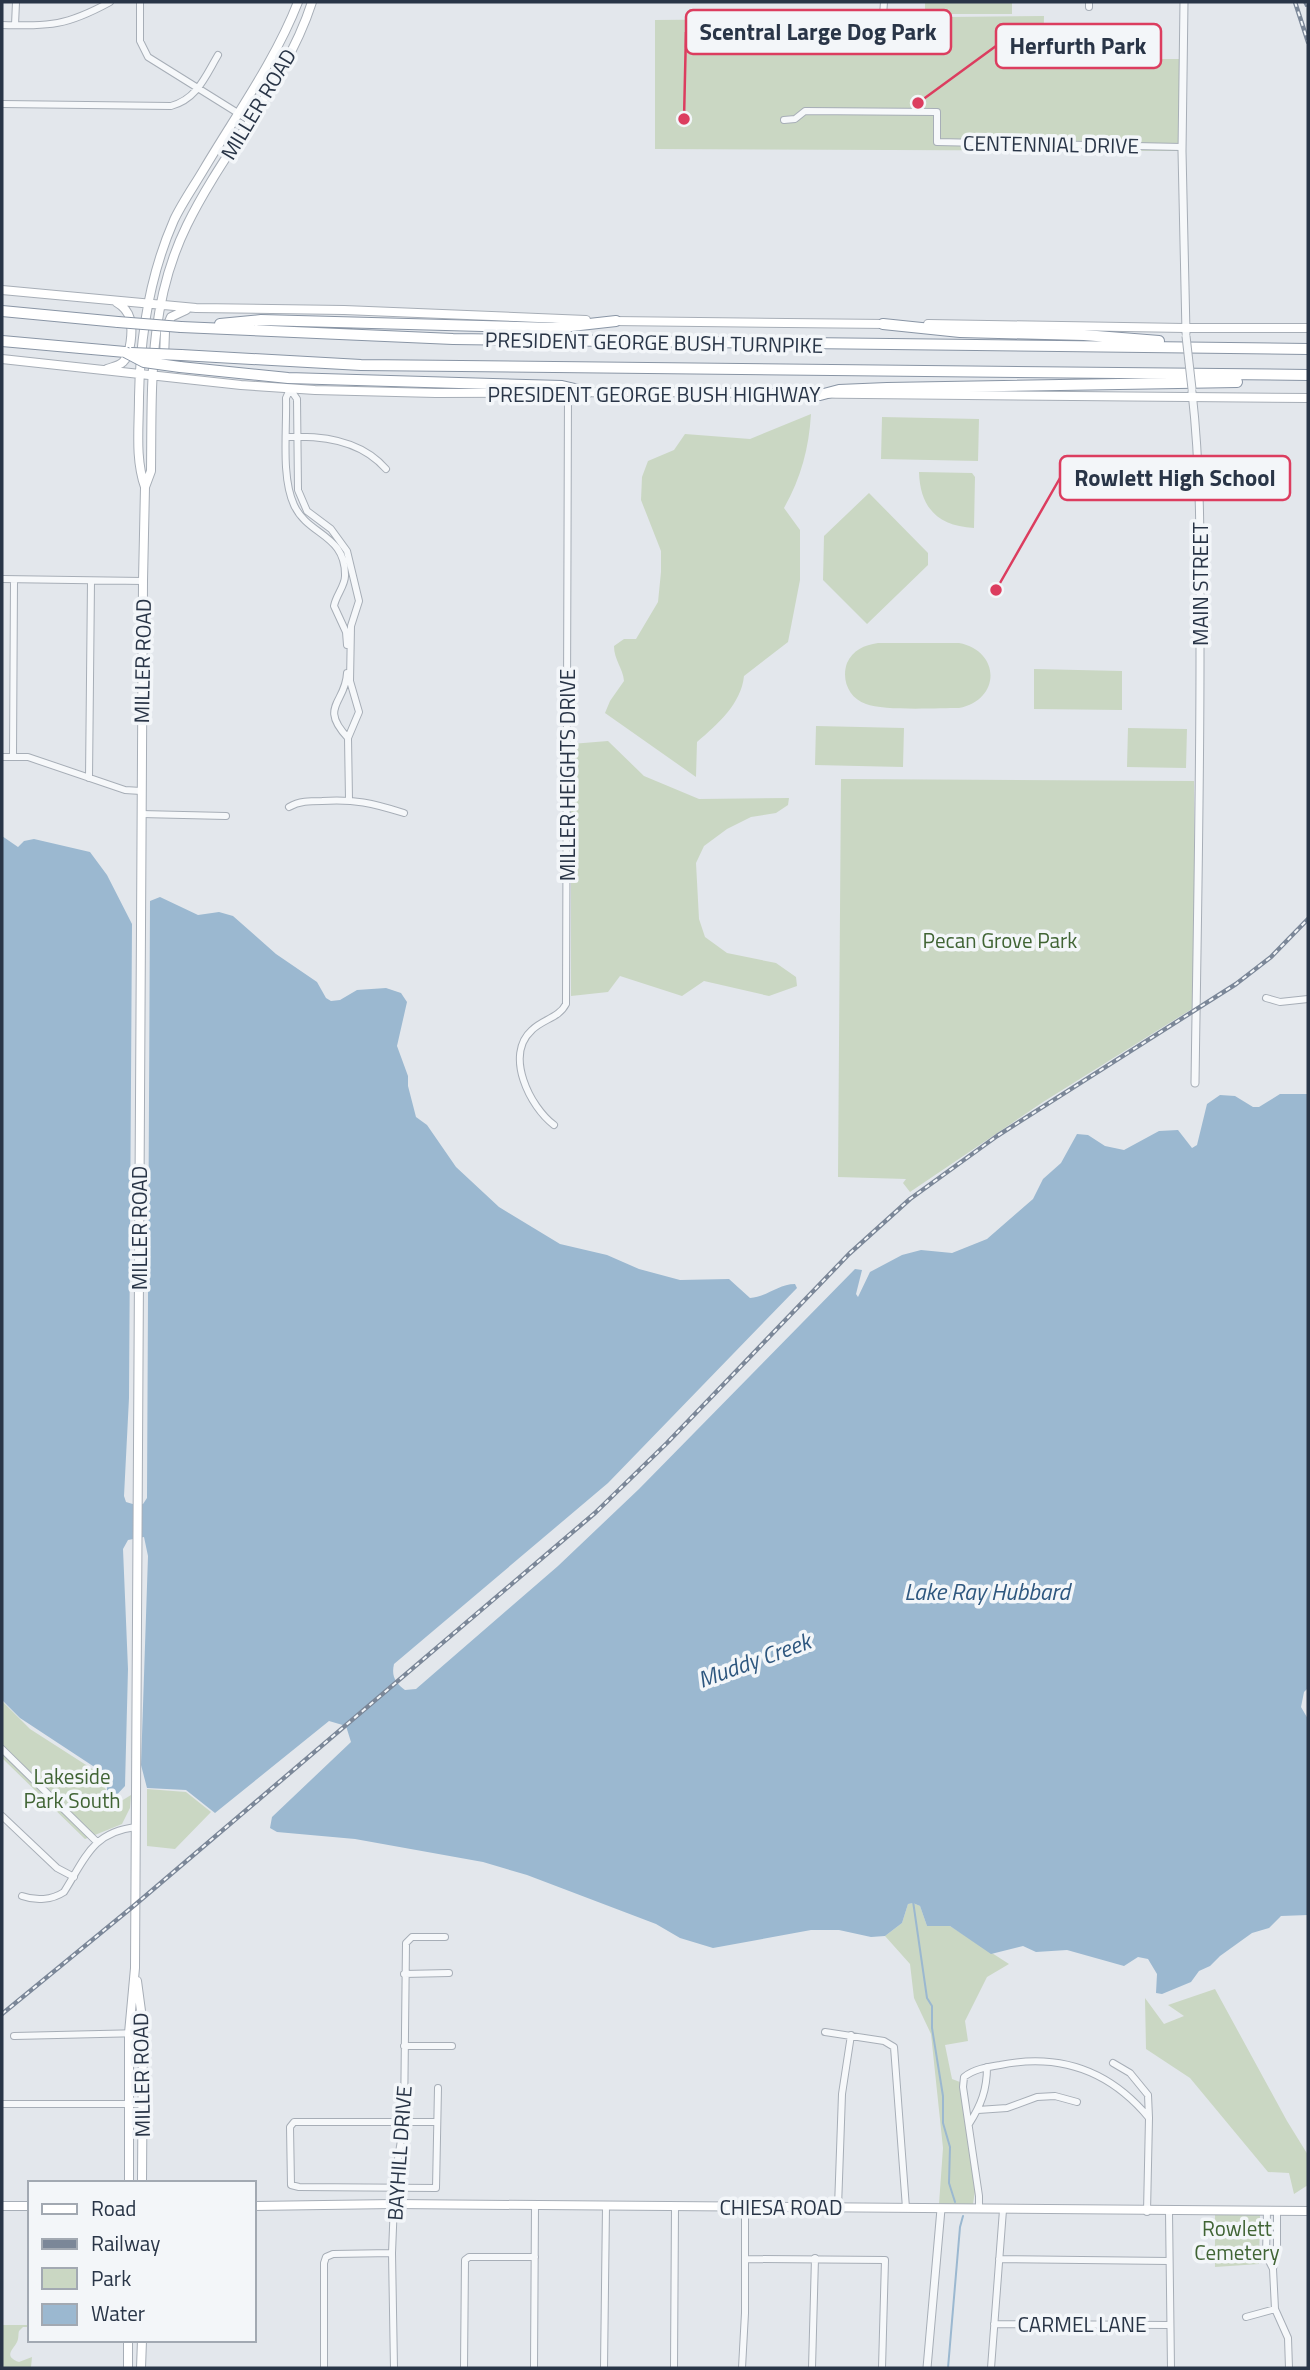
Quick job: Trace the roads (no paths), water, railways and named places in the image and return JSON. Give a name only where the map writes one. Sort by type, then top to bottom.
[{"type":"highway","name":"PRESIDENT GEORGE BUSH TURNPIKE","points":[[2,311],[181,327],[453,340],[1185,337],[1308,349]]},
{"type":"highway","points":[[181,327],[261,320],[553,328],[616,321]]},
{"type":"highway","points":[[883,324],[960,332],[1170,342],[1185,337]]},
{"type":"highway","name":"PRESIDENT GEORGE BUSH TURNPIKE","points":[[2,341],[120,352],[181,367],[361,365],[1308,375]]},
{"type":"highway","points":[[181,367],[288,378],[562,386],[588,392]]},
{"type":"highway","points":[[820,395],[839,390],[887,387],[1240,382],[1259,376]]},
{"type":"main road","name":"MILLER ROAD","points":[[145,487],[138,468],[139,373],[147,304],[162,251],[175,219],[276,48],[298,2]]},
{"type":"main road","name":"MILLER ROAD","points":[[129,2181],[128,2034],[135,1968],[143,581],[145,487],[151,471],[153,342],[160,305],[187,225],[297,38],[312,2]]},
{"type":"main road","points":[[2,290],[196,308],[344,310],[616,321],[883,324],[1185,337],[1308,328]]},
{"type":"main road","points":[[104,369],[124,362],[131,329],[126,310],[113,301]]},
{"type":"main road","points":[[181,367],[171,372],[166,365],[163,357],[165,331],[171,317],[180,311],[196,308]]},
{"type":"main road","name":"PRESIDENT GEORGE BUSH HIGHWAY","points":[[2,359],[152,374],[181,367],[290,388],[436,393],[1193,394],[1308,398]]},
{"type":"main road","name":"MILLER ROAD","points":[[135,1968],[143,2033],[142,2181]]},
{"type":"main road","name":"CHIESA ROAD","points":[[256,2206],[394,2204],[1147,2212],[1308,2211]]},
{"type":"main road","points":[[2,2206],[28,2206]]},
{"type":"main road","points":[[128,2342],[128,2368]]},
{"type":"main road","points":[[141,2368],[142,2342]]},
{"type":"street","points":[[15,25],[16,2]]},
{"type":"street","points":[[2,25],[48,26],[69,22],[110,2]]},
{"type":"street","points":[[140,2],[140,41],[142,50],[153,63],[249,120]]},
{"type":"street","points":[[883,16],[884,2]]},
{"type":"street","name":"MAIN STREET","points":[[1184,2],[1182,147],[1185,337],[1198,437],[1200,500],[1200,749],[1195,1083]]},
{"type":"street","points":[[2,104],[172,106],[184,103],[198,89],[218,55]]},
{"type":"street","name":"CENTENNIAL DRIVE","points":[[785,120],[795,119],[805,111],[937,112],[937,142],[1182,147]]},
{"type":"street","points":[[290,388],[296,400],[298,490],[301,502],[307,511],[331,529],[337,541],[346,577],[334,606],[346,632],[350,681],[359,712],[348,738],[349,799]]},
{"type":"street","points":[[290,388],[286,398],[287,480],[293,504],[307,525],[337,541],[347,551],[359,601],[351,626],[347,679],[334,704],[340,730],[348,738]]},
{"type":"street","name":"MILLER HEIGHTS DRIVE","points":[[554,1125],[542,1116],[527,1092],[519,1064],[521,1046],[530,1031],[562,1011],[566,1004],[568,392]]},
{"type":"street","points":[[287,437],[326,437],[363,449],[378,459],[386,469]]},
{"type":"street","points":[[2,579],[143,581]]},
{"type":"street","points":[[13,755],[14,580]]},
{"type":"street","points":[[89,778],[91,581]]},
{"type":"street","points":[[2,757],[13,755],[39,760],[125,790],[141,791]]},
{"type":"street","points":[[289,807],[300,802],[349,799],[371,802],[404,813]]},
{"type":"street","points":[[141,814],[226,816]]},
{"type":"street","points":[[1266,998],[1280,1002],[1308,999]]},
{"type":"street","points":[[2,1749],[97,1842]]},
{"type":"street","points":[[2,1816],[57,1868],[74,1877]]},
{"type":"street","points":[[22,1896],[32,1900],[56,1897],[64,1892],[97,1842],[107,1834],[136,1827]]},
{"type":"street","name":"BAYHILL DRIVE","points":[[394,2368],[394,2188],[404,2122],[404,1974],[408,1939],[445,1937]]},
{"type":"street","points":[[404,1974],[450,1973]]},
{"type":"street","points":[[825,2032],[884,2041],[894,2047],[905,2208]]},
{"type":"street","points":[[15,2036],[143,2033]]},
{"type":"street","points":[[838,2207],[842,2094],[851,2035]]},
{"type":"street","points":[[404,2046],[452,2046]]},
{"type":"street","points":[[979,2210],[963,2087],[964,2077],[970,2072],[1012,2063],[1044,2062],[1076,2066],[1104,2078],[1136,2102],[1149,2119]]},
{"type":"street","points":[[1113,2063],[1130,2073],[1148,2095],[1147,2212]]},
{"type":"street","points":[[969,2125],[987,2088],[986,2067]]},
{"type":"street","points":[[437,2122],[295,2122],[290,2127],[290,2180],[295,2187],[436,2188],[438,2088]]},
{"type":"street","points":[[978,2110],[1007,2108],[1037,2097],[1055,2096],[1077,2102]]},
{"type":"street","points":[[2,2104],[142,2104]]},
{"type":"street","points":[[534,2368],[535,2206]]},
{"type":"street","points":[[604,2368],[606,2206]]},
{"type":"street","points":[[674,2368],[675,2207]]},
{"type":"street","points":[[742,2368],[745,2207]]},
{"type":"street","points":[[927,2368],[941,2209]]},
{"type":"street","points":[[991,2368],[1003,2210]]},
{"type":"street","points":[[1169,2211],[1171,2368]]},
{"type":"street","points":[[1267,2211],[1266,2255],[1273,2269]]},
{"type":"street","points":[[1277,2211],[1273,2269],[1275,2309],[1288,2338],[1289,2368]]},
{"type":"street","points":[[324,2368],[326,2257],[333,2254],[392,2253]]},
{"type":"street","points":[[464,2368],[465,2260],[469,2257],[535,2257]]},
{"type":"street","points":[[745,2259],[885,2260],[882,2368]]},
{"type":"street","points":[[812,2368],[815,2259]]},
{"type":"street","points":[[999,2259],[1169,2261]]},
{"type":"street","points":[[1246,2317],[1275,2309]]},
{"type":"street","name":"CARMEL LANE","points":[[994,2324],[1170,2325]]},
{"type":"water","name":"Lake Ray Hubbard","points":[[2,836],[18,847],[24,841],[34,839],[90,852],[107,875],[132,924],[126,1502],[143,1504],[147,1498],[150,901],[160,897],[198,915],[219,912],[233,916],[276,954],[317,982],[326,998],[331,1001],[340,1000],[357,990],[386,988],[401,993],[407,1002],[397,1046],[408,1076],[416,1117],[427,1125],[456,1167],[499,1207],[560,1244],[607,1255],[639,1269],[680,1280],[729,1279],[750,1298],[789,1285],[795,1284],[797,1288],[608,1483],[394,1664],[395,1679],[405,1690],[416,1689],[558,1566],[639,1489],[855,1269],[862,1270],[856,1294],[858,1297],[870,1272],[902,1255],[921,1250],[952,1253],[987,1239],[1033,1199],[1043,1179],[1061,1163],[1077,1134],[1088,1135],[1105,1146],[1124,1150],[1159,1131],[1178,1130],[1192,1148],[1197,1145],[1207,1104],[1220,1095],[1235,1096],[1253,1107],[1259,1107],[1280,1094],[1308,1094],[1308,1688],[1304,1692],[1301,1707],[1308,1719],[1308,1915],[1281,1916],[1269,1928],[1252,1933],[1210,1966],[1199,1971],[1191,1982],[1162,1994],[1156,1993],[1157,1974],[1148,1959],[1138,1957],[1124,1966],[1067,1950],[1036,1952],[1023,1946],[991,1954],[950,1926],[927,1926],[920,1906],[913,1903],[908,1904],[902,1923],[885,1936],[871,1937],[839,1930],[811,1930],[713,1948],[680,1938],[656,1924],[527,1875],[483,1862],[355,1839],[277,1832],[270,1828],[272,1817],[351,1742],[346,1726],[329,1721],[215,1813],[186,1790],[147,1788],[141,1765],[148,1556],[144,1537],[128,1540],[123,1549],[128,1669],[125,1786],[111,1801],[107,1799],[107,1782],[99,1770],[20,1718],[2,1700]]},
{"type":"waterway","points":[[913,1901],[927,1998],[932,2006],[932,2028],[943,2096],[943,2123],[950,2147],[949,2183],[955,2202]]},
{"type":"waterway","points":[[948,2368],[963,2216]]},
{"type":"tram line","points":[[1304,2],[1306,6]]},
{"type":"railway","points":[[1295,2],[1308,42]]},
{"type":"railway","points":[[2,2014],[136,1904],[595,1513],[667,1443],[849,1254],[910,1199],[997,1136],[1236,984],[1271,957],[1308,919]]},
{"type":"place","name":"Herfurth Park","points":[[918,103]]},
{"type":"place","name":"Scentral Large Dog Park","points":[[684,119]]},
{"type":"place","name":"Rowlett High School","points":[[996,590]]},
{"type":"park label","name":"Pecan Grove Park","points":[[1000,940]]},
{"type":"park label","name":"Lakeside Park South","points":[[72,1788]]},
{"type":"park label","name":"Rowlett Cemetery","points":[[1237,2240]]},
{"type":"water label","name":"Muddy Creek","points":[[754,1660]]}]
